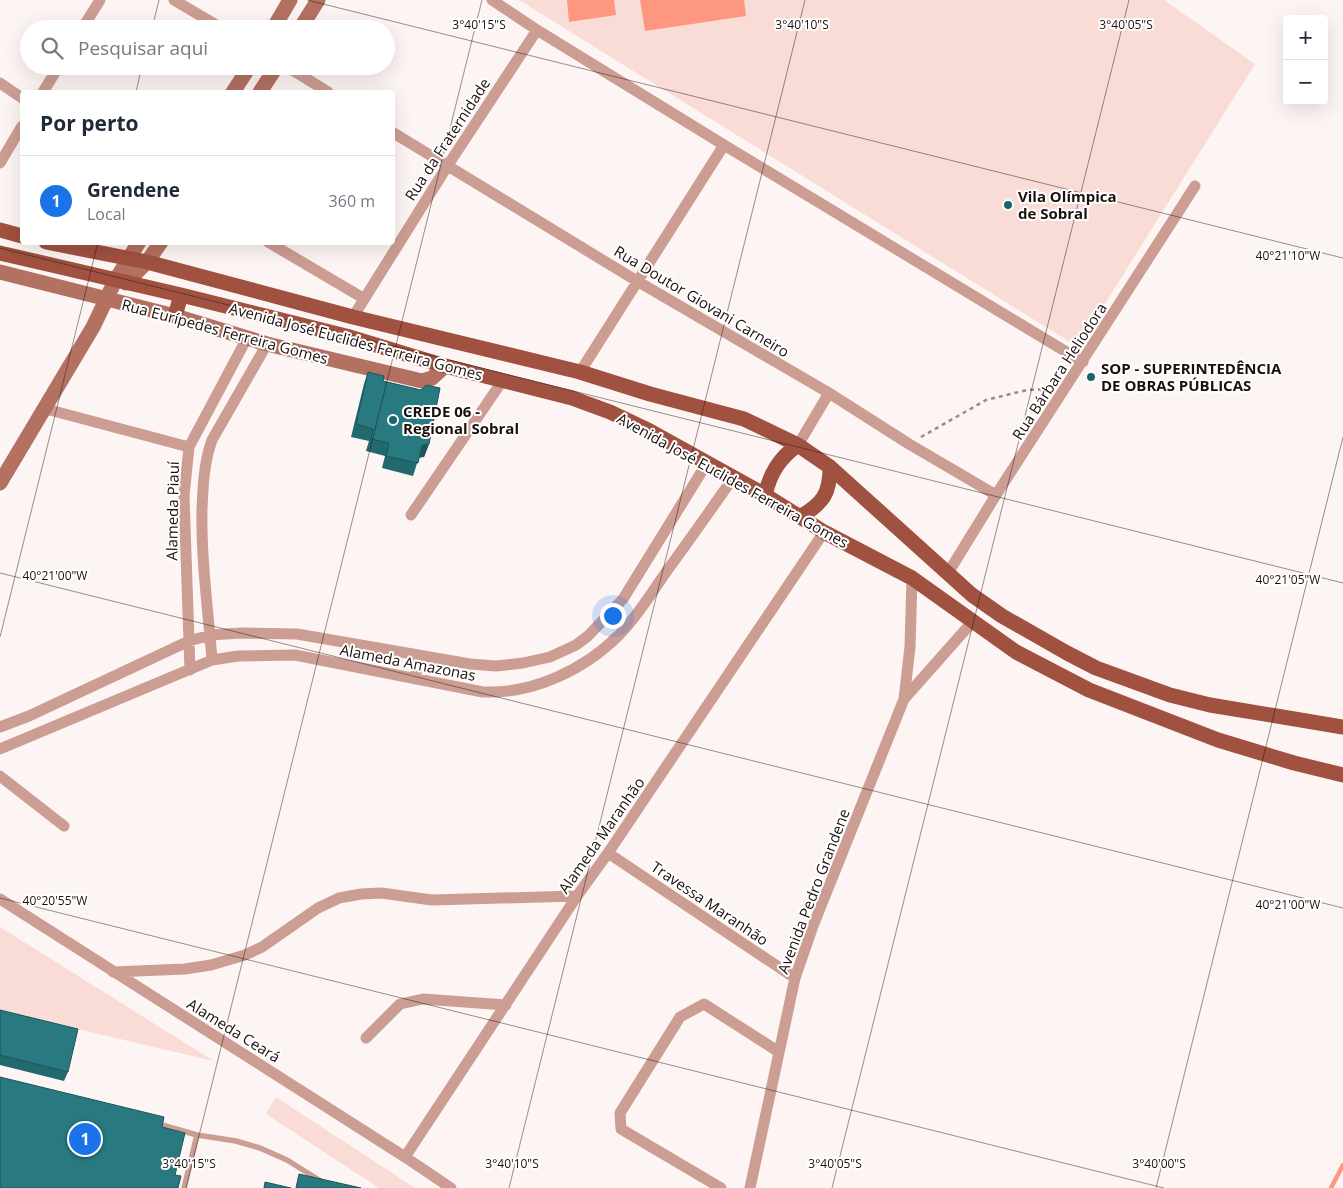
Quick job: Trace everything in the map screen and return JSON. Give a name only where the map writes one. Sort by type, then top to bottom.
[{"type":"main road","points":[[0,230],[20,235]]},
{"type":"main road","name":"Avenida José Euclides Ferreira Gomes","points":[[61,245],[147,262],[353,317],[580,372],[650,394],[744,419],[798,445],[830,467],[972,595],[1002,616],[1096,668],[1170,695],[1210,705],[1343,727]]},
{"type":"main road","name":"Avenida José Euclides Ferreira Gomes","points":[[0,253],[346,336],[445,366],[572,398],[610,412],[648,430],[765,496],[824,532],[912,578],[974,620],[1016,652],[1089,690],[1218,740],[1294,763],[1343,775]]},
{"type":"main road","points":[[175,316],[181,295]]},
{"type":"main road","points":[[765,496],[774,468],[787,452],[798,445]]},
{"type":"main road","points":[[800,517],[809,512],[826,496],[830,483],[830,467]]},
{"type":"street","points":[[88,20],[100,0]]},
{"type":"street","points":[[174,0],[208,20]]},
{"type":"street","points":[[278,20],[290,0]]},
{"type":"street","points":[[306,20],[318,0]]},
{"type":"street","points":[[492,0],[537,30],[724,145],[1083,362]]},
{"type":"street","name":"Rua da Fraternidade","points":[[353,317],[448,164],[537,30]]},
{"type":"street","points":[[44,90],[53,75]]},
{"type":"street","points":[[235,90],[244,75]]},
{"type":"street","points":[[261,90],[271,75]]},
{"type":"street","points":[[301,75],[325,90]]},
{"type":"street","points":[[0,83],[20,97]]},
{"type":"street","points":[[0,164],[20,129]]},
{"type":"street","name":"Rua Doutor Giovani Carneiro","points":[[395,134],[448,164],[637,281],[829,393],[909,444],[996,495]]},
{"type":"street","points":[[580,372],[724,145]]},
{"type":"street","name":"Rua Bárbara Heliodora","points":[[948,574],[996,495],[1195,186]]},
{"type":"street","points":[[121,282],[128,258],[137,245]]},
{"type":"street","points":[[0,483],[46,409],[93,327],[106,300],[121,282],[147,262],[159,245]]},
{"type":"street","points":[[273,245],[364,298]]},
{"type":"street","name":"Rua Eurípedes Ferreira Gomes","points":[[0,272],[175,316],[267,344],[422,381],[432,378],[445,366]]},
{"type":"street","name":"Alameda Piauí","points":[[190,670],[184,496],[189,447],[248,338]]},
{"type":"street","name":"Alameda Piauí","points":[[212,660],[202,544],[203,489],[208,452],[212,440],[267,344]]},
{"type":"street","points":[[411,515],[503,380]]},
{"type":"street","points":[[798,445],[829,393]]},
{"type":"street","points":[[46,409],[189,447]]},
{"type":"street","name":"Alameda Amazonas","points":[[0,727],[29,716],[189,641],[210,635],[241,633],[297,634],[420,656],[496,666],[550,657],[588,636],[623,599],[707,463]]},
{"type":"street","name":"Alameda Amazonas","points":[[0,749],[212,660],[238,656],[295,656],[470,690],[499,692],[530,687],[550,681],[588,661],[604,650],[621,634],[733,478]]},
{"type":"street","name":"Alameda Maranhão","points":[[405,1156],[577,896],[608,853],[824,532]]},
{"type":"street","name":"Avenida Pedro Grandene","points":[[750,1188],[795,978],[812,926],[904,699],[910,646],[912,578]]},
{"type":"street","points":[[610,614],[621,634]]},
{"type":"street","name":"Avenida Pedro Grandene","points":[[904,699],[974,620]]},
{"type":"street","points":[[562,651],[569,671]]},
{"type":"street","points":[[415,679],[420,656]]},
{"type":"street","points":[[0,776],[64,826]]},
{"type":"street","name":"Travessa Maranhão","points":[[608,853],[795,978]]},
{"type":"street","points":[[113,972],[185,969],[211,965],[245,955],[262,947],[318,908],[340,898],[360,894],[381,893],[432,900],[577,896]]},
{"type":"street","name":"Alameda Ceará","points":[[0,899],[405,1156],[451,1188]]},
{"type":"street","points":[[366,1038],[400,1004],[423,999],[506,1005]]},
{"type":"street","points":[[721,1188],[621,1129],[620,1113],[680,1017],[704,1004],[779,1052]]},
{"type":"lane","points":[[150,1122],[198,1135],[236,1141],[260,1148],[287,1160],[332,1188]]},
{"type":"lane","points":[[184,1188],[198,1135]]},
{"type":"path","points":[[909,444],[986,400],[1027,390],[1049,389],[1064,391]]},
{"type":"shaded area","name":"Vila Olímpica de Sobral","points":[[519,0],[1164,0],[1255,64],[1078,347]]},
{"type":"shaded area","points":[[567,0],[614,0],[616,15],[569,22]]},
{"type":"shaded area","points":[[640,0],[744,0],[746,16],[645,31]]},
{"type":"shaded area","points":[[0,927],[214,1061],[0,1011]]},
{"type":"shaded area","points":[[276,1097],[415,1188],[379,1188],[266,1114]]},
{"type":"building","name":"CREDE 06 - Regional Sobral","points":[[368,372],[384,376],[383,381],[421,390],[426,385],[440,388],[429,444],[422,445],[418,463],[386,456],[389,443],[371,439],[373,429],[356,424]]},
{"type":"building","points":[[0,1010],[78,1029],[68,1072],[0,1055]]},
{"type":"building","points":[[0,1077],[164,1117],[162,1127],[185,1133],[175,1175],[181,1176],[178,1188],[0,1188]]},
{"type":"building","points":[[299,1174],[361,1188],[296,1188]]},
{"type":"building","points":[[265,1182],[291,1188],[264,1188]]},
{"type":"waterway","points":[[1331,1188],[1343,1165]]},
{"type":"place","name":"Vila Olímpica de Sobral","points":[[1008,205]]},
{"type":"place","name":"SOP - SUPERINTEDÊNCIA DE OBRAS PÚBLICAS","points":[[1091,377]]},
{"type":"place","name":"CREDE 06 - Regional Sobral","points":[[393,420]]},
{"type":"place","name":"Grendene","points":[[85,1139]]}]
